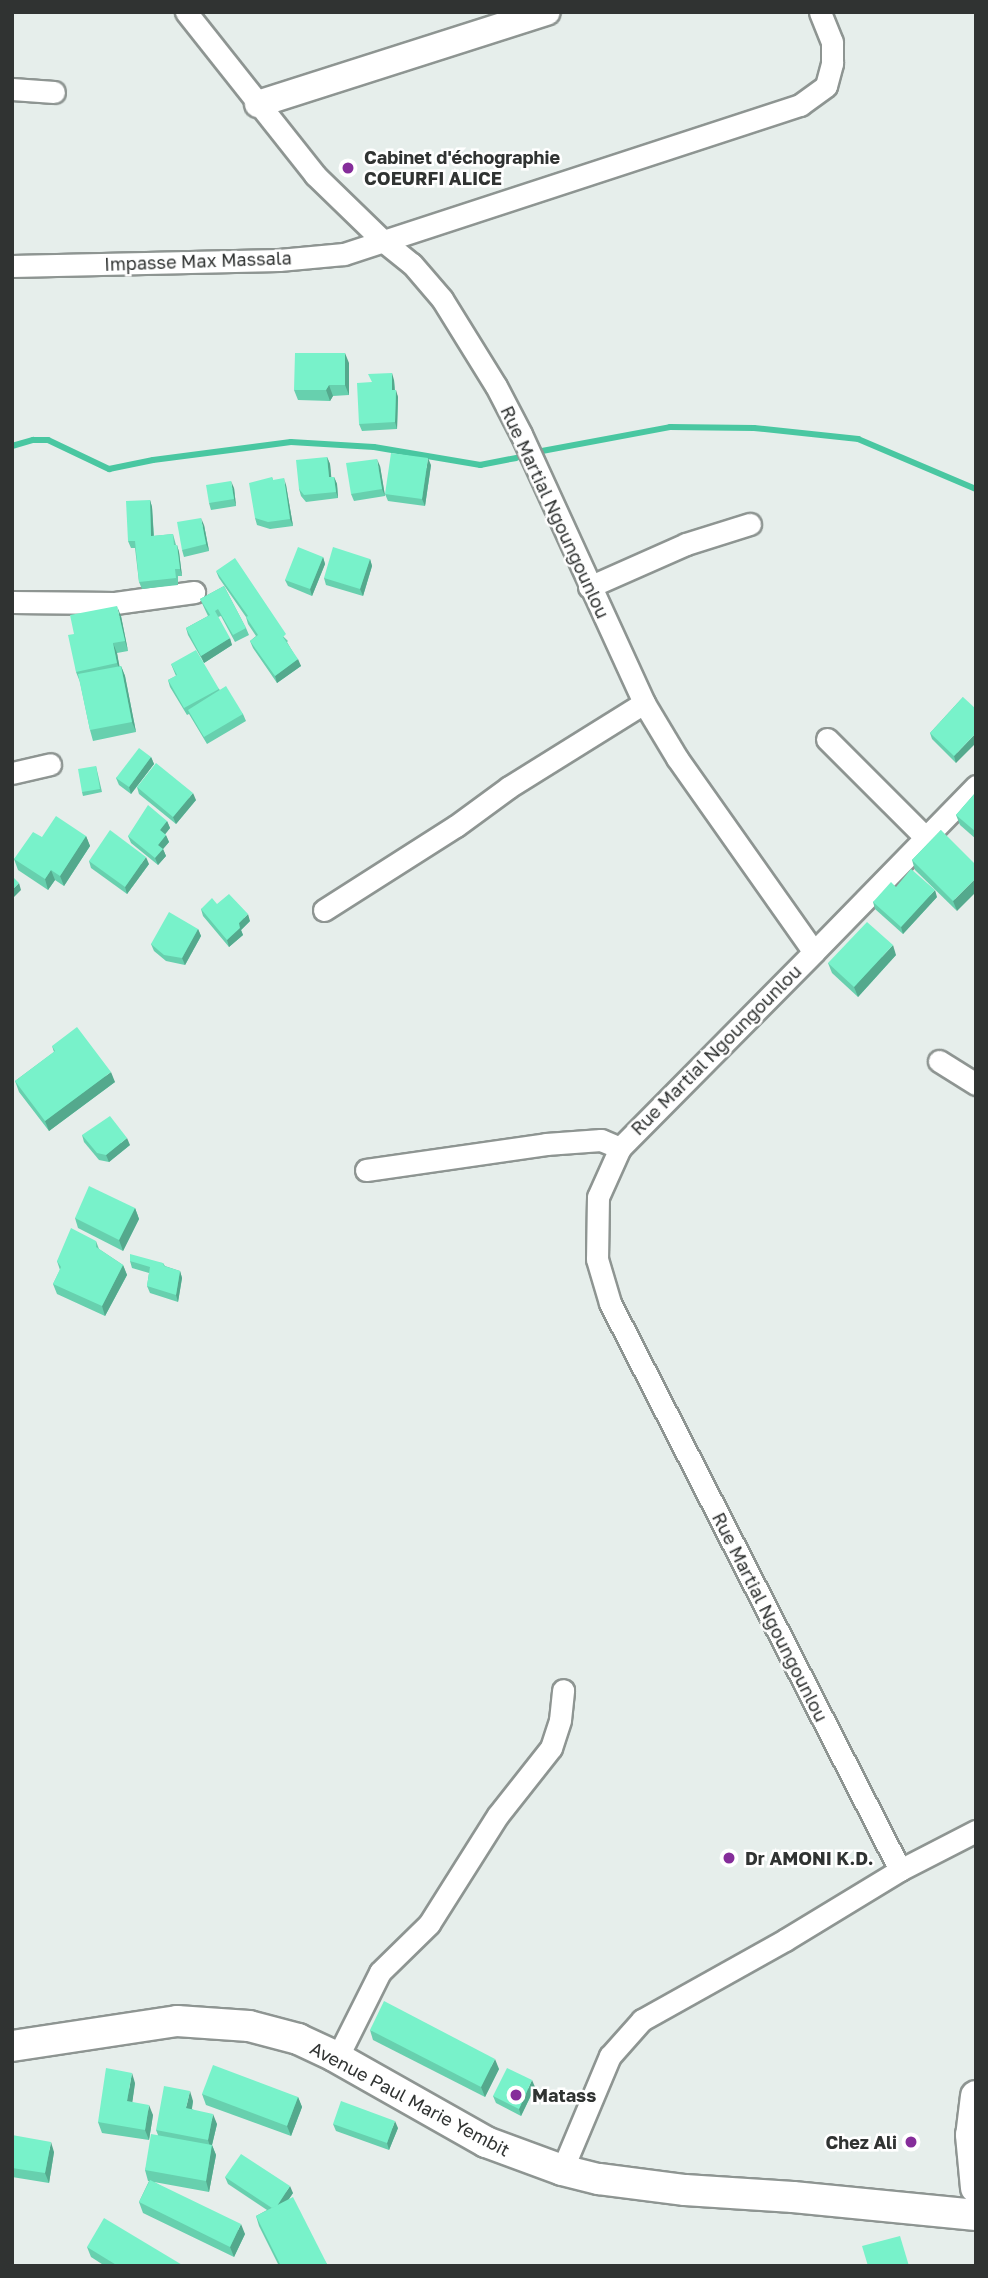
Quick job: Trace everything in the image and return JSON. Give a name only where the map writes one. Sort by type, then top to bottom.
[{"type":"main road","name":"Avenue Paul Marie Yembit","points":[[12,2046],[139,2024],[201,2021],[273,2031],[337,2059],[486,2142],[562,2170],[599,2179],[685,2190],[793,2197],[976,2215]]},
{"type":"main road","points":[[976,2096],[971,2135],[976,2188]]},
{"type":"street","name":"Rue Martial Ngoungounlou","points":[[186,12],[315,175],[382,240],[412,264],[442,299],[496,386],[644,703],[677,758],[814,952],[620,1147],[598,1197],[595,1224],[597,1259],[610,1303],[900,1870]]},
{"type":"street","points":[[258,104],[547,12]]},
{"type":"street","name":"Impasse Max Massala","points":[[12,266],[279,260],[344,254],[800,105],[826,86],[832,63],[832,42],[820,12]]},
{"type":"street","points":[[12,89],[54,92]]},
{"type":"street","points":[[589,587],[686,544],[750,524]]},
{"type":"street","points":[[12,602],[115,603],[194,592]]},
{"type":"street","points":[[324,910],[456,826],[509,787],[644,703]]},
{"type":"street","points":[[827,739],[925,837]]},
{"type":"street","points":[[12,773],[50,764]]},
{"type":"street","points":[[814,952],[976,786]]},
{"type":"street","points":[[939,1061],[976,1084]]},
{"type":"street","points":[[366,1170],[546,1144],[601,1140],[620,1147]]},
{"type":"street","points":[[337,2059],[380,1972],[429,1924],[498,1815],[551,1748],[560,1720],[563,1690]]},
{"type":"street","points":[[562,2170],[610,2056],[642,2020],[785,1940],[900,1870],[976,1831]]},
{"type":"building","points":[[295,353],[345,353],[345,385],[329,385],[326,390],[294,390]]},
{"type":"building","points":[[392,373],[392,390],[396,390],[395,422],[359,424],[357,383],[372,382],[368,374]]},
{"type":"building","points":[[391,453],[428,458],[422,499],[385,494]]},
{"type":"building","points":[[327,457],[329,477],[334,477],[336,492],[304,495],[299,489],[296,460]]},
{"type":"building","points":[[377,459],[382,489],[351,494],[346,463]]},
{"type":"building","points":[[272,477],[273,480],[284,478],[290,519],[268,522],[255,518],[249,483]]},
{"type":"building","points":[[231,481],[234,499],[209,503],[206,485]]},
{"type":"building","points":[[150,500],[151,536],[173,534],[180,569],[175,569],[176,578],[139,582],[135,541],[128,541],[126,501]]},
{"type":"building","points":[[201,518],[206,544],[182,550],[177,522]]},
{"type":"building","points":[[298,547],[323,557],[310,589],[285,580]]},
{"type":"building","points":[[333,547],[370,559],[360,589],[324,578]]},
{"type":"building","points":[[235,558],[286,634],[283,637],[298,659],[275,676],[250,641],[258,635],[246,617],[248,616],[216,571]]},
{"type":"building","points":[[224,586],[246,628],[233,635],[218,609],[215,611],[230,638],[201,656],[186,628],[210,615],[200,599]]},
{"type":"building","points":[[117,606],[125,641],[113,643],[117,663],[76,672],[68,635],[74,634],[70,615]]},
{"type":"building","points":[[196,650],[219,689],[184,708],[168,680],[177,675],[171,664]]},
{"type":"building","points":[[121,666],[132,722],[90,730],[78,674]]},
{"type":"building","points":[[226,686],[243,714],[204,737],[188,710]]},
{"type":"building","points":[[963,697],[976,709],[976,733],[954,756],[930,733]]},
{"type":"building","points":[[139,748],[151,757],[129,787],[116,778]]},
{"type":"building","points":[[156,763],[193,793],[173,817],[137,787]]},
{"type":"building","points":[[96,766],[100,789],[82,792],[78,769]]},
{"type":"building","points":[[976,792],[976,832],[956,815]]},
{"type":"building","points":[[148,805],[167,821],[160,830],[166,835],[158,845],[163,849],[155,858],[128,836]]},
{"type":"building","points":[[56,816],[86,836],[60,876],[51,870],[45,879],[14,859],[33,832],[42,837]]},
{"type":"building","points":[[110,830],[146,857],[125,887],[89,861]]},
{"type":"building","points":[[941,830],[976,865],[976,878],[953,901],[912,860]]},
{"type":"building","points":[[911,869],[935,890],[901,927],[873,902],[891,882],[896,887]]},
{"type":"building","points":[[12,876],[19,883],[12,890]]},
{"type":"building","points":[[229,894],[248,914],[239,923],[240,928],[227,940],[201,909],[212,898],[217,904]]},
{"type":"building","points":[[169,912],[198,929],[182,958],[164,955],[151,944]]},
{"type":"building","points":[[867,922],[893,945],[854,987],[828,963]]},
{"type":"building","points":[[77,1027],[111,1072],[45,1121],[15,1081],[55,1051],[52,1046]]},
{"type":"building","points":[[110,1116],[127,1138],[106,1155],[97,1153],[82,1135]]},
{"type":"building","points":[[89,1186],[135,1208],[119,1240],[75,1218]]},
{"type":"building","points":[[71,1228],[96,1241],[96,1247],[123,1265],[102,1306],[53,1284],[61,1267],[57,1261]]},
{"type":"building","points":[[130,1254],[163,1263],[164,1266],[180,1271],[176,1295],[147,1286],[150,1267],[130,1261]]},
{"type":"building","points":[[384,2001],[495,2059],[481,2087],[370,2030]]},
{"type":"building","points":[[213,2065],[298,2097],[287,2126],[202,2094]]},
{"type":"building","points":[[106,2068],[132,2073],[127,2101],[149,2105],[145,2130],[98,2122]]},
{"type":"building","name":"Matass","points":[[507,2068],[532,2080],[519,2109],[493,2096]]},
{"type":"building","points":[[164,2086],[190,2091],[186,2108],[213,2114],[208,2140],[156,2130]]},
{"type":"building","points":[[341,2101],[395,2121],[387,2143],[333,2124]]},
{"type":"building","points":[[151,2134],[212,2145],[206,2181],[145,2170]]},
{"type":"building","points":[[12,2135],[51,2142],[45,2173],[12,2168]]},
{"type":"building","points":[[241,2154],[290,2186],[277,2206],[272,2208],[225,2177]]},
{"type":"building","points":[[150,2180],[241,2224],[230,2247],[139,2202]]},
{"type":"building","points":[[293,2197],[328,2266],[281,2266],[256,2216]]},
{"type":"building","points":[[104,2218],[184,2266],[118,2266],[87,2247]]},
{"type":"building","points":[[900,2236],[909,2266],[868,2266],[862,2246]]},
{"type":"waterway","points":[[542,451],[670,427],[754,428],[858,439],[976,489]]},
{"type":"waterway","points":[[12,446],[33,440],[48,440],[109,469],[153,460],[291,442],[374,447],[480,465],[516,458]]},
{"type":"place","name":"Cabinet d'échographie COEURFI ALICE","points":[[348,168]]},
{"type":"place","name":"Dr AMONI K.D.","points":[[729,1858]]},
{"type":"place","name":"Matass","points":[[516,2095]]},
{"type":"place","name":"Chez Ali","points":[[911,2142]]}]
